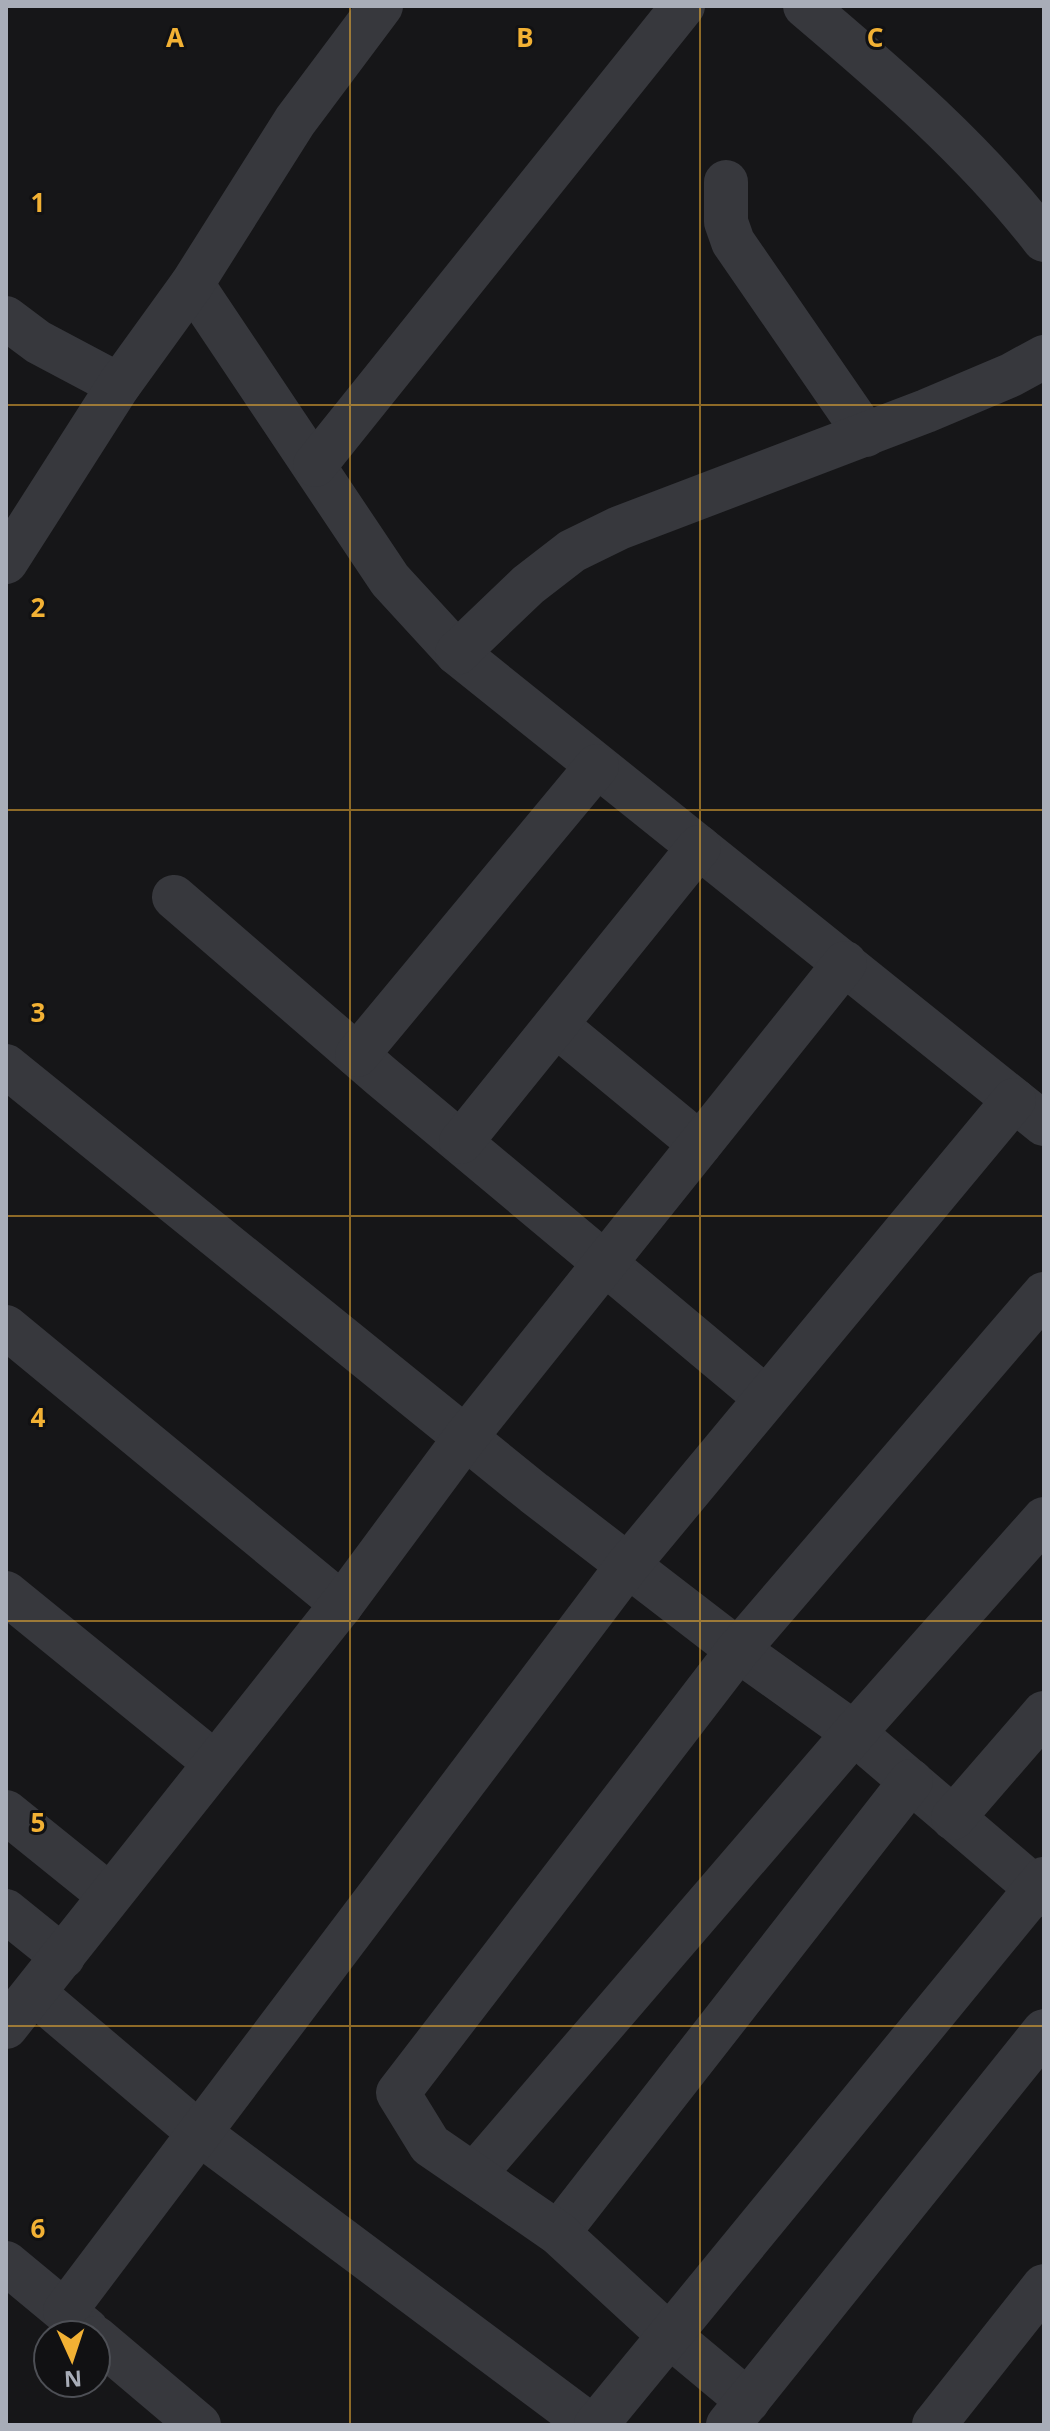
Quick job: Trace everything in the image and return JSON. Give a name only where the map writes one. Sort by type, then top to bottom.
[{"type":"street","points":[[6,562],[119,385],[192,284],[295,121],[381,6]]},
{"type":"street","points":[[315,465],[683,6]]},
{"type":"street","points":[[805,6],[908,94],[959,143],[1019,207],[1044,240]]},
{"type":"street","points":[[726,182],[726,222],[733,242],[866,435]]},
{"type":"street","points":[[89,2319],[199,2133],[628,1565],[766,1398],[1029,1112],[457,653],[390,580],[192,284]]},
{"type":"street","points":[[6,318],[38,342],[119,385]]},
{"type":"street","points":[[457,653],[528,585],[572,551],[619,528],[866,435],[1011,375],[1044,357]]},
{"type":"street","points":[[357,1055],[597,766]]},
{"type":"street","points":[[461,1142],[699,847]]},
{"type":"street","points":[[174,897],[766,1398]]},
{"type":"street","points":[[6,2027],[342,1604],[465,1438],[845,963]]},
{"type":"street","points":[[556,1025],[700,1144]]},
{"type":"street","points":[[6,1066],[465,1438],[738,1650],[854,1733],[1041,1888],[593,2425],[199,2133],[34,1993]]},
{"type":"street","points":[[1044,1294],[738,1650],[398,2093],[430,2145],[558,2233],[670,2336],[738,2413],[1044,2031]]},
{"type":"street","points":[[6,1327],[342,1604]]},
{"type":"street","points":[[485,2162],[854,1733],[1044,1519]]},
{"type":"street","points":[[6,1593],[215,1763]]},
{"type":"street","points":[[953,1818],[1044,1713]]},
{"type":"street","points":[[558,2233],[911,1781]]},
{"type":"street","points":[[6,1812],[109,1895]]},
{"type":"street","points":[[6,1911],[63,1957]]},
{"type":"street","points":[[6,2263],[73,2319]]},
{"type":"street","points":[[934,2425],[1044,2286]]},
{"type":"street","points":[[112,2356],[171,2416]]}]
